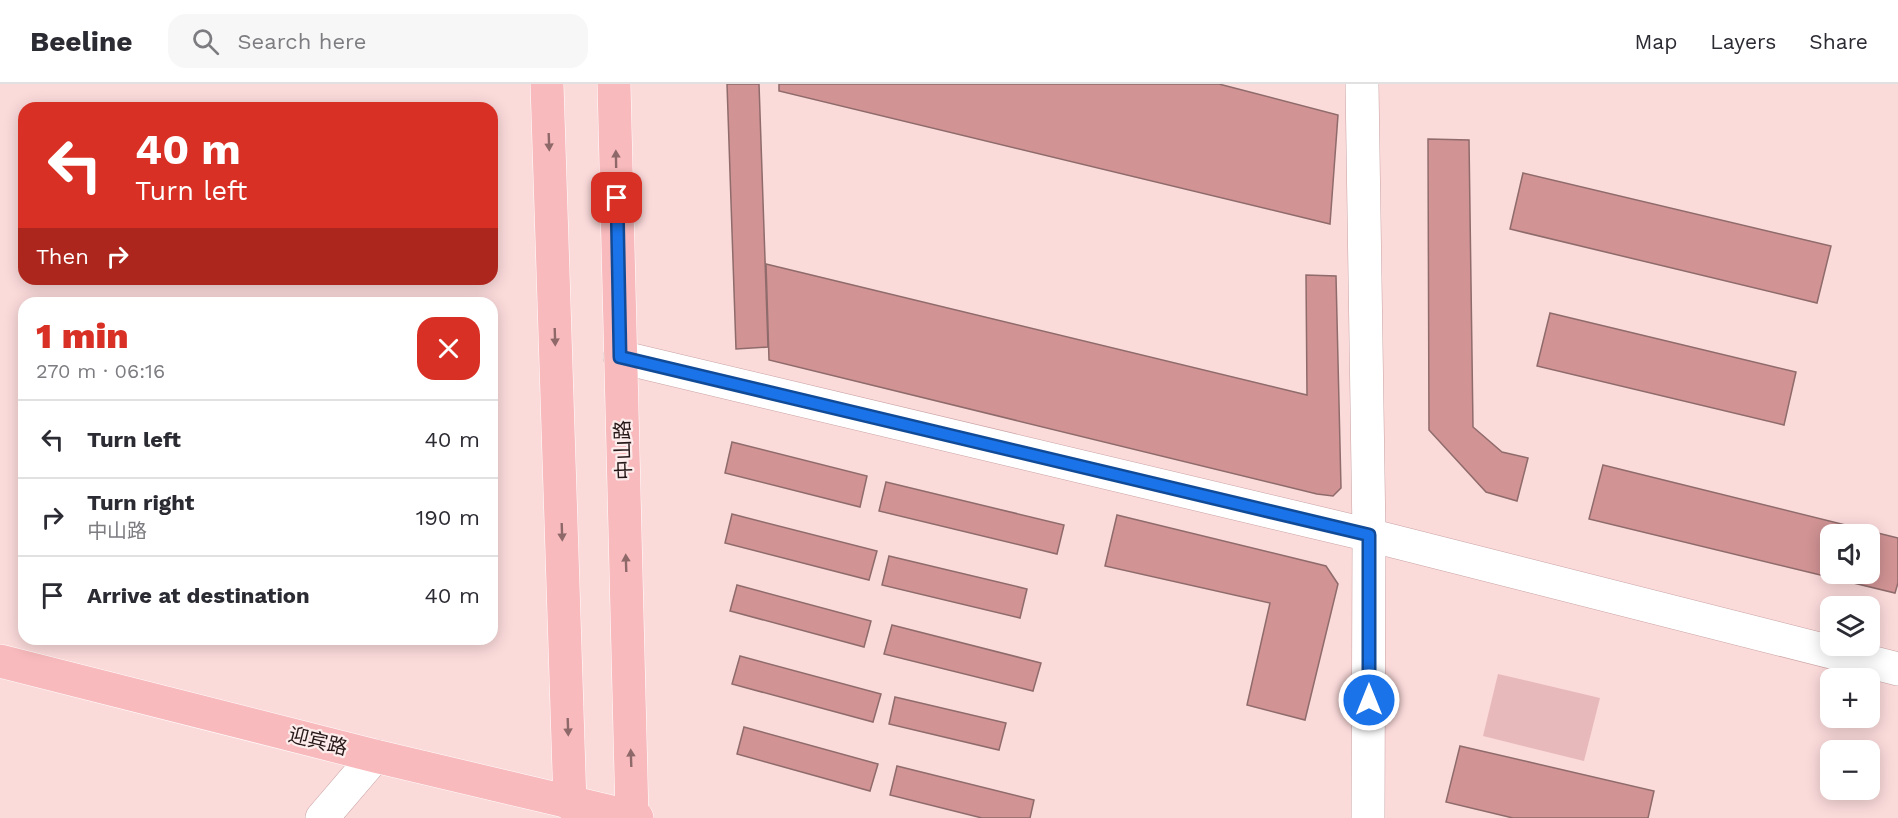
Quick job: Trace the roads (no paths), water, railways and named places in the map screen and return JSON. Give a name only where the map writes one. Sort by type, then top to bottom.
[{"type":"main road","points":[[547,84],[570,804]]},
{"type":"main road","name":"中山路","points":[[614,84],[634,817]]},
{"type":"main road","name":"迎宾路","points":[[0,661],[570,804],[634,817]]},
{"type":"street","points":[[1362,84],[1369,535],[1368,818]]},
{"type":"street","points":[[620,357],[1369,535],[1898,669]]},
{"type":"street","points":[[322,818],[375,756]]}]
